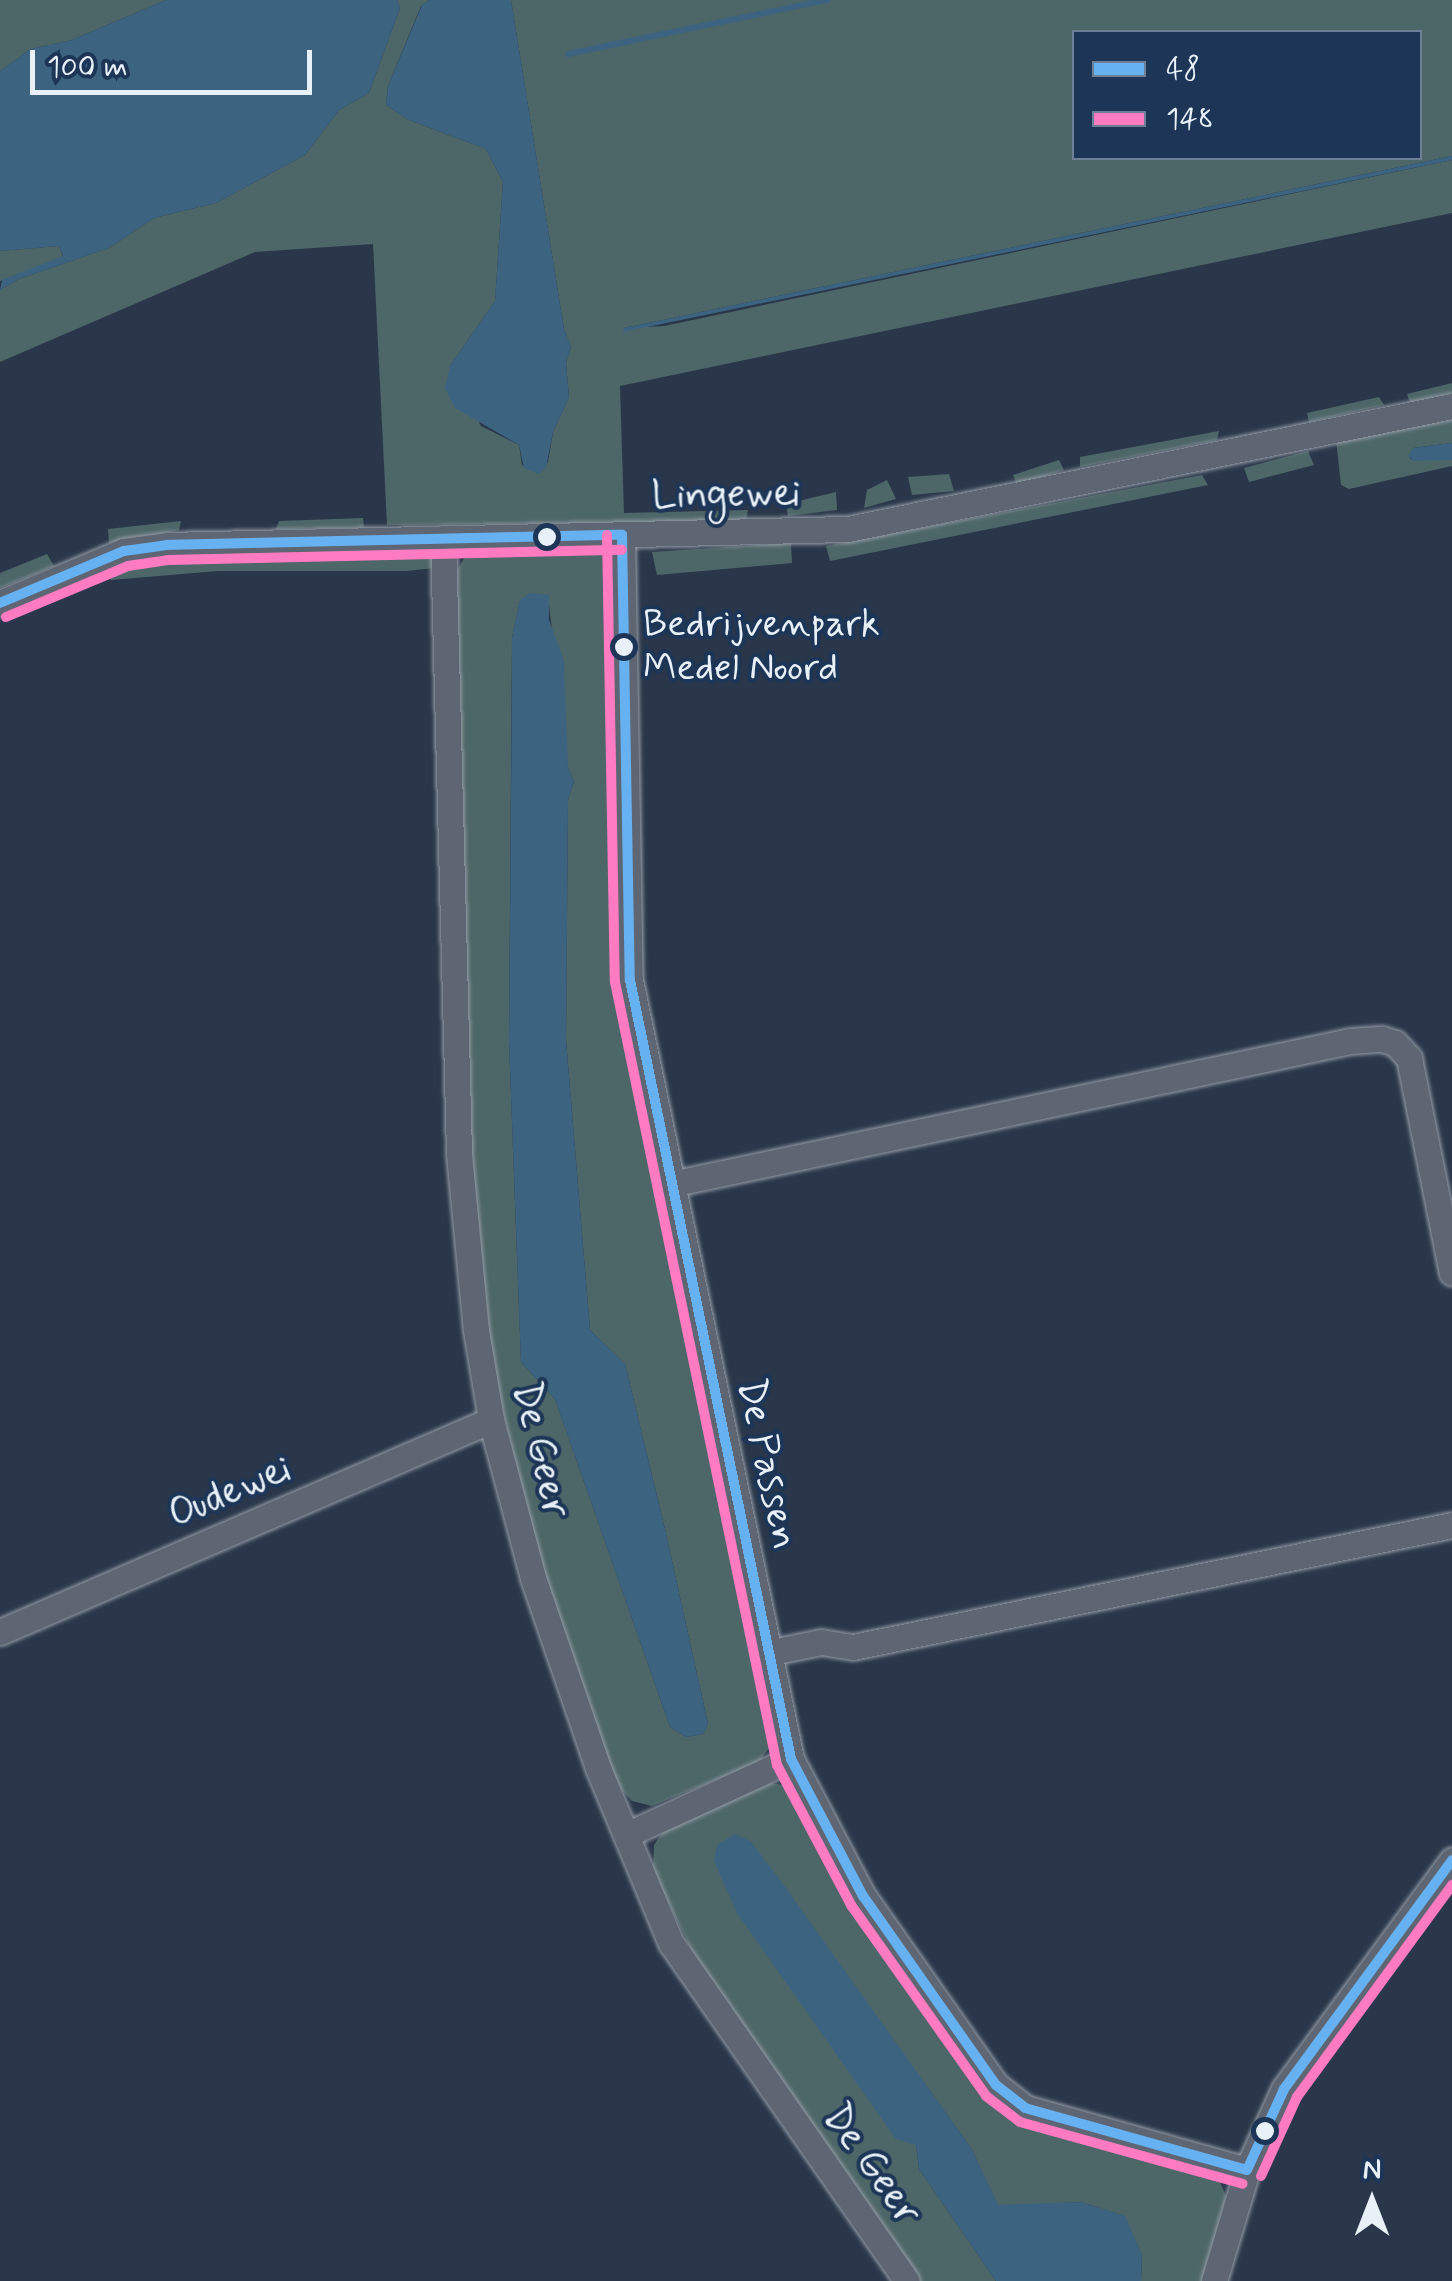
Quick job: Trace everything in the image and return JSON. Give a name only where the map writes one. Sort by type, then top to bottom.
[{"type":"street","name":"Lingewei","points":[[0,604],[124,551],[166,545],[848,529],[1452,406]]},
{"type":"street","name":"De Passen","points":[[622,534],[630,980],[791,1759],[864,1896],[996,2086],[1025,2108],[1247,2170]]},
{"type":"street","name":"De Geer","points":[[444,538],[459,1154],[474,1314],[490,1420],[533,1578],[598,1768],[680,1957],[907,2281]]},
{"type":"street","points":[[671,1184],[1350,1040],[1382,1039],[1395,1043],[1409,1058],[1452,1274]]},
{"type":"street","name":"Oudewei","points":[[0,1632],[490,1420]]},
{"type":"street","points":[[767,1653],[821,1642],[852,1647],[1452,1524]]},
{"type":"street","points":[[626,1835],[791,1759]]},
{"type":"street","points":[[1214,2281],[1247,2170],[1284,2089],[1452,1860]]},
{"type":"green space","points":[[0,0],[166,0],[72,40],[31,49],[0,71]]},
{"type":"green space","points":[[397,0],[429,0],[421,6],[388,86],[386,105],[409,120],[486,149],[503,182],[495,301],[450,366],[481,426],[519,445],[522,465],[532,471],[548,462],[553,432],[569,397],[566,363],[571,347],[564,329],[511,0],[1452,0],[1452,156],[624,328],[664,326],[1452,160],[1452,213],[620,386],[624,513],[748,510],[746,521],[387,525],[373,244],[255,252],[0,362],[0,290],[19,279],[109,248],[154,218],[216,203],[305,155],[339,110],[369,93],[400,8]]},
{"type":"green space","points":[[59,246],[63,257],[0,281],[0,251]]},
{"type":"green space","points":[[1452,383],[1452,393],[1410,403],[1407,394]]},
{"type":"green space","points":[[1379,397],[1384,405],[1309,422],[1307,413]]},
{"type":"green space","points":[[1452,415],[1452,443],[1413,448],[1410,459],[1452,460],[1452,466],[1349,489],[1341,485],[1336,440]]},
{"type":"green space","points":[[1219,431],[1217,440],[1080,467],[1080,457]]},
{"type":"green space","points":[[1308,451],[1314,465],[1249,482],[1244,468]]},
{"type":"green space","points":[[1059,460],[1064,470],[1017,485],[1013,475]]},
{"type":"green space","points":[[949,474],[954,491],[912,495],[908,477]]},
{"type":"green space","points":[[1202,475],[1208,485],[830,561],[826,546]]},
{"type":"green space","points":[[887,480],[896,499],[864,508],[867,490]]},
{"type":"green space","points":[[836,492],[837,510],[788,516],[786,504]]},
{"type":"green space","points":[[363,518],[364,528],[276,529],[279,521]]},
{"type":"green space","points":[[181,521],[179,530],[109,543],[108,529]]},
{"type":"green space","points":[[791,543],[792,563],[657,575],[652,552]]},
{"type":"green space","points":[[592,545],[603,553],[610,569],[619,955],[773,1727],[772,1744],[759,1762],[652,1806],[632,1801],[614,1782],[540,1561],[492,1366],[472,1213],[457,570],[468,552],[478,546]],"holes":[[[548,596],[568,768],[574,781],[568,800],[566,1040],[590,1330],[625,1364],[665,1529],[708,1724],[703,1734],[686,1737],[670,1727],[555,1399],[521,1362],[509,1042],[512,637],[520,601]]]},
{"type":"green space","points":[[429,546],[435,568],[406,571],[218,571],[111,580],[105,569],[149,553]]},
{"type":"green space","points":[[47,554],[54,566],[0,588],[0,573]]},
{"type":"green space","points":[[764,1782],[784,1785],[797,1796],[824,1857],[861,1918],[995,2101],[1019,2117],[1217,2175],[1226,2196],[1203,2281],[1141,2281],[1142,2255],[1124,2216],[1081,2202],[998,2206],[971,2148],[750,1841],[916,2145],[919,2169],[996,2281],[920,2281],[697,1961],[653,1871],[654,1845],[666,1827]]},
{"type":"water","points":[[166,0],[397,0],[400,8],[369,93],[339,110],[305,155],[216,203],[154,218],[109,248],[19,279],[0,290],[2,280],[63,256],[59,246],[0,251],[0,71],[31,49],[72,40]]},
{"type":"water","points":[[429,0],[511,0],[564,329],[571,347],[566,363],[569,397],[553,432],[546,468],[539,474],[524,468],[519,445],[455,408],[445,388],[450,366],[495,301],[503,182],[486,149],[409,120],[386,105],[388,86],[422,5]]},
{"type":"water","points":[[1452,156],[1452,160],[623,332],[624,328]]},
{"type":"water","points":[[1452,443],[1452,460],[1414,461],[1408,456],[1413,448]]},
{"type":"water","points":[[530,593],[549,595],[549,620],[564,661],[568,768],[574,781],[568,800],[566,1040],[590,1330],[625,1364],[665,1529],[708,1724],[703,1734],[686,1737],[670,1727],[555,1399],[521,1362],[509,1042],[512,637],[520,600]]},
{"type":"water","points":[[735,1834],[750,1841],[778,1877],[971,2148],[998,2205],[1081,2202],[1125,2216],[1142,2255],[1141,2281],[996,2281],[919,2169],[916,2145],[896,2139],[737,1913],[714,1861],[717,1845]]},
{"type":"waterway","points":[[568,54],[827,0]]},
{"type":"transit line","name":"148","points":[[607,535],[615,982],[777,1765],[851,1905],[986,2096],[1020,2122],[1243,2184]]},
{"type":"transit line","name":"48","points":[[622,535],[630,980],[791,1759],[863,1896],[996,2085],[1025,2108],[1247,2170]]},
{"type":"transit line","name":"48","points":[[0,603],[124,551],[167,545],[622,535]]},
{"type":"transit line","name":"148","points":[[6,617],[128,566],[168,560],[622,550]]},
{"type":"transit line","name":"48","points":[[1247,2170],[1284,2089],[1452,1860]]},
{"type":"transit line","name":"148","points":[[1261,2176],[1297,2097],[1452,1885]]},
{"type":"place","name":"Bedrijvenpark Medel Noord","points":[[624,647]]}]
